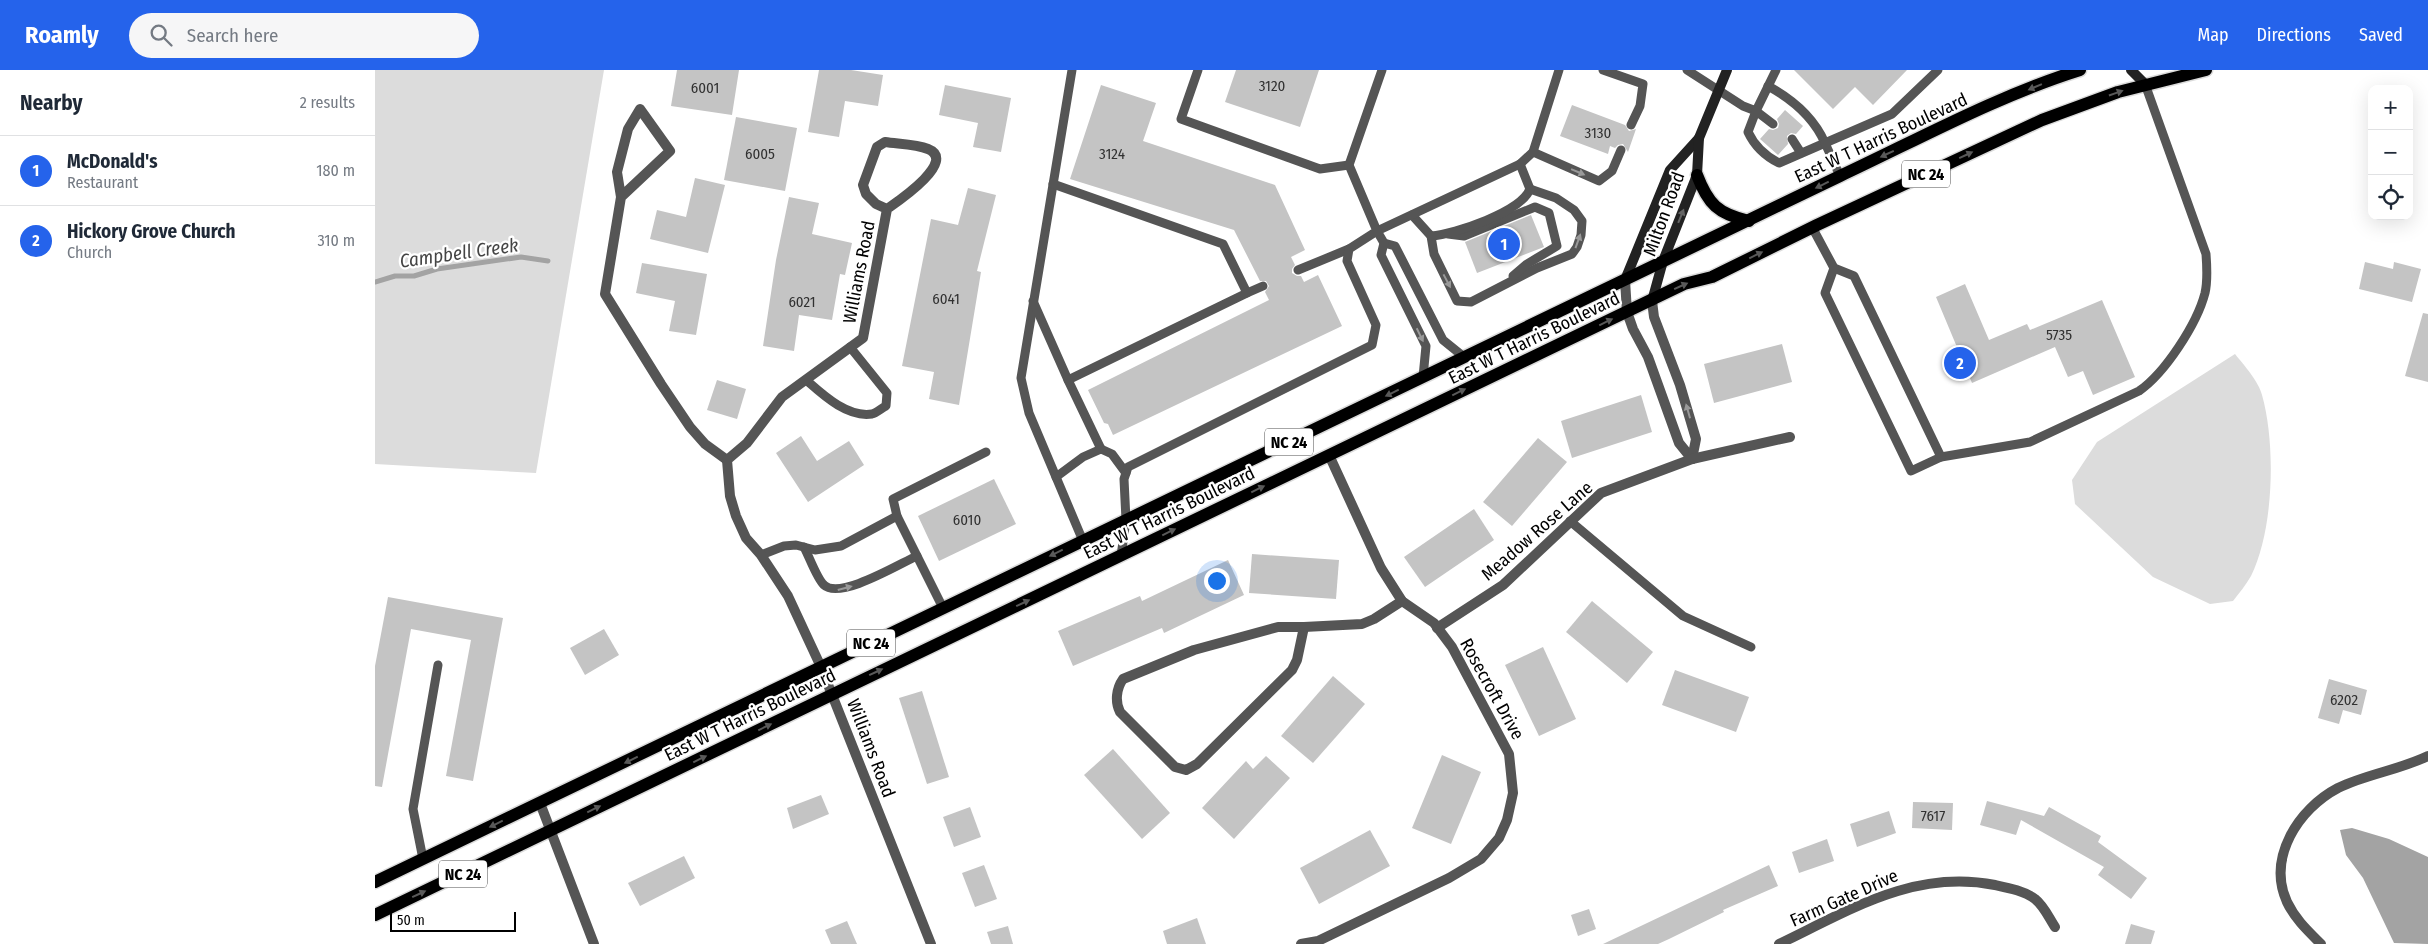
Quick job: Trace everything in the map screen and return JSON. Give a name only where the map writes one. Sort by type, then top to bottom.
[{"type":"main road","name":"East W T Harris Boulevard","points":[[375,882],[1840,176],[2059,74],[2080,70]]},
{"type":"main road","name":"East W T Harris Boulevard","points":[[375,915],[1684,284],[1712,277],[1812,227],[2042,120],[2145,84],[2206,70]]},
{"type":"main road","points":[[1697,175],[1708,199],[1716,208],[1735,218],[1749,221]]},
{"type":"street","name":"Milton Road","points":[[1652,301],[1663,262],[1697,175],[1699,138],[1727,70]]},
{"type":"street","points":[[2131,70],[2145,84]]},
{"type":"street","points":[[621,197],[670,151],[641,109],[628,129],[617,172],[621,197],[605,294],[661,384],[691,427],[705,444],[727,460]]},
{"type":"street","name":"Milton Road","points":[[1625,280],[1670,170],[1699,138]]},
{"type":"street","name":"Williams Road","points":[[887,209],[876,204],[866,194],[863,185],[877,147],[885,142],[928,149],[934,154],[936,160],[933,171],[887,209],[863,338],[781,397],[747,443],[727,460],[731,496],[736,516],[746,538],[761,555],[788,596],[821,667],[931,944]]},
{"type":"street","points":[[1625,280],[1627,312],[1648,357],[1679,443],[1692,458]]},
{"type":"street","points":[[1652,301],[1654,317],[1680,385],[1696,439],[1692,458]]},
{"type":"street","name":"Meadow Rose Lane","points":[[1437,628],[1503,585],[1601,493],[1692,458],[1790,436]]},
{"type":"street","name":"Rosecroft Drive","points":[[1301,944],[1319,941],[1449,878],[1481,858],[1499,838],[1507,820],[1513,793],[1509,754],[1452,647],[1437,628],[1402,601],[1381,568],[1329,455]]},
{"type":"street","points":[[1304,627],[1297,660],[1292,670],[1197,764],[1186,770],[1175,767],[1120,712],[1117,706],[1117,693],[1123,679],[1193,650],[1278,627],[1363,624],[1402,601]]},
{"type":"street","points":[[2321,944],[2298,920],[2283,892],[2281,872],[2283,853],[2290,834],[2308,810],[2337,789],[2362,778],[2412,764],[2428,756]]},
{"type":"street","points":[[540,803],[594,944]]},
{"type":"street","name":"Farm Gate Drive","points":[[1779,944],[1881,896],[1909,886],[1953,881],[1981,882],[2027,894],[2041,905],[2055,927]]},
{"type":"lane","points":[[1072,70],[1021,378],[1029,413],[1083,540]]},
{"type":"lane","points":[[1198,70],[1181,119],[1319,169],[1349,165]]},
{"type":"lane","points":[[1382,70],[1349,165],[1377,232],[1384,243],[1395,246],[1443,340],[1464,357]]},
{"type":"lane","points":[[1298,270],[1349,249],[1377,232],[1520,164],[1533,152],[1559,70]]},
{"type":"lane","points":[[1603,70],[1643,84],[1640,106],[1631,125]]},
{"type":"lane","points":[[1687,70],[1743,106],[1756,111],[1773,124]]},
{"type":"lane","points":[[1776,70],[1756,111],[1749,132],[1753,143],[1767,157],[1779,163],[1891,114],[1938,70]]},
{"type":"lane","points":[[1834,268],[1825,293],[1911,471],[1941,457],[2029,442],[2139,391],[2153,381],[2163,370],[2199,312],[2205,292],[2207,274],[2206,254],[2145,84]]},
{"type":"lane","points":[[1768,86],[1787,96],[1819,128],[1840,176]]},
{"type":"lane","points":[[1792,139],[1801,153]]},
{"type":"lane","points":[[1533,152],[1599,180],[1612,171],[1621,150]]},
{"type":"lane","points":[[1448,234],[1490,218],[1518,204],[1528,196],[1530,189],[1520,164]]},
{"type":"lane","points":[[1053,184],[1223,244],[1247,293]]},
{"type":"lane","points":[[1412,215],[1431,236],[1434,254],[1457,301],[1471,302],[1503,285],[1572,254],[1581,235],[1581,221],[1574,210],[1556,198],[1530,189]]},
{"type":"lane","points":[[1431,236],[1448,234],[1464,236],[1535,207],[1549,213],[1557,246],[1527,264],[1503,285]]},
{"type":"lane","points":[[1812,227],[1834,268],[1854,276],[1941,457]]},
{"type":"lane","points":[[1384,243],[1381,255],[1426,346],[1423,377]]},
{"type":"lane","points":[[1121,556],[1126,520],[1124,479],[1129,467],[1372,346],[1375,325],[1347,261],[1349,249]]},
{"type":"lane","points":[[1068,380],[1263,286]]},
{"type":"lane","points":[[1033,301],[1101,450]]},
{"type":"lane","points":[[806,380],[833,404],[850,411],[872,414],[886,406],[887,393],[850,347]]},
{"type":"lane","points":[[1056,477],[1083,457],[1101,450],[1112,454],[1126,473]]},
{"type":"lane","points":[[943,608],[897,516],[893,499],[986,452]]},
{"type":"lane","points":[[761,555],[784,546],[804,547],[815,550],[841,546],[897,516]]},
{"type":"lane","points":[[1570,521],[1683,616],[1751,647]]},
{"type":"lane","points":[[804,547],[823,585],[835,590],[849,588],[917,556]]},
{"type":"lane","points":[[423,859],[413,809],[438,665]]},
{"type":"shaded area","points":[[375,70],[604,70],[536,473],[375,464]]},
{"type":"shaded area","points":[[2235,354],[2251,374],[2262,395],[2271,462],[2268,511],[2259,557],[2251,576],[2233,601],[2210,604],[2153,577],[2075,504],[2072,480],[2097,442]]},
{"type":"shaded area","points":[[2352,828],[2389,839],[2428,857],[2428,944],[2394,943],[2363,878],[2346,855],[2340,830]]},
{"type":"building","points":[[677,70],[739,70],[732,115],[671,106]]},
{"type":"building","points":[[819,70],[851,70],[883,75],[878,106],[845,101],[839,137],[808,132]]},
{"type":"building","points":[[1236,70],[1319,70],[1300,127],[1225,102]]},
{"type":"building","points":[[1794,70],[1907,70],[1873,105],[1855,87],[1833,109]]},
{"type":"building","points":[[945,85],[1011,98],[1001,152],[973,147],[978,123],[939,115]]},
{"type":"building","points":[[1101,85],[1156,103],[1143,141],[1275,185],[1305,250],[1291,257],[1295,265],[1292,273],[1301,276],[1304,282],[1318,275],[1342,326],[1113,435],[1108,424],[1104,423],[1088,390],[1269,300],[1265,292],[1269,286],[1266,281],[1260,281],[1234,230],[1070,179]]},
{"type":"building","points":[[1572,105],[1625,125],[1629,131],[1636,129],[1628,152],[1623,144],[1615,148],[1610,146],[1608,154],[1560,136]]},
{"type":"building","points":[[1785,110],[1803,126],[1796,134],[1791,133],[1787,136],[1788,144],[1778,155],[1760,139],[1769,129],[1778,128],[1777,119]]},
{"type":"building","points":[[736,117],[797,128],[785,191],[724,180]]},
{"type":"building","points":[[695,178],[725,185],[708,253],[650,239],[657,210],[686,217]]},
{"type":"building","points":[[968,188],[996,195],[977,271],[981,272],[959,405],[929,399],[934,372],[902,366],[931,219],[958,225]]},
{"type":"building","points":[[789,197],[819,203],[812,234],[852,243],[845,275],[840,274],[832,320],[799,315],[794,351],[763,346],[776,260]]},
{"type":"building","points":[[1531,215],[1544,247],[1477,273],[1465,242]]},
{"type":"building","points":[[2365,262],[2393,269],[2394,262],[2421,269],[2412,302],[2359,289]]},
{"type":"building","points":[[642,263],[707,274],[696,335],[669,331],[675,301],[636,293]]},
{"type":"building","points":[[1965,284],[1989,340],[2027,324],[2030,330],[2102,300],[2135,377],[2093,395],[2083,371],[2068,377],[2055,347],[1972,383],[1936,297]]},
{"type":"building","points":[[2423,313],[2428,314],[2428,382],[2405,376]]},
{"type":"building","points":[[1782,344],[1792,382],[1714,403],[1704,364]]},
{"type":"building","points":[[717,380],[746,389],[737,419],[707,410]]},
{"type":"building","points":[[1641,395],[1652,432],[1572,458],[1561,421]]},
{"type":"building","points":[[801,436],[817,461],[849,441],[864,465],[808,502],[776,453]]},
{"type":"building","points":[[1538,438],[1567,462],[1512,526],[1483,502]]},
{"type":"building","points":[[994,479],[1016,524],[939,561],[918,516]]},
{"type":"building","points":[[1474,509],[1494,540],[1425,587],[1404,557]]},
{"type":"building","points":[[1252,554],[1339,560],[1336,599],[1249,593]]},
{"type":"building","points":[[1228,560],[1244,595],[1164,633],[1162,628],[1073,666],[1058,631],[1140,596],[1142,601]]},
{"type":"building","points":[[388,597],[503,618],[473,781],[446,776],[471,640],[411,629],[382,787],[375,786],[375,666]]},
{"type":"building","points":[[1592,601],[1653,652],[1627,683],[1566,632]]},
{"type":"building","points":[[604,629],[619,655],[585,675],[570,648]]},
{"type":"building","points":[[1543,647],[1576,719],[1539,736],[1505,665]]},
{"type":"building","points":[[1675,670],[1749,697],[1736,732],[1662,705]]},
{"type":"building","points":[[1333,676],[1365,704],[1313,763],[1281,736]]},
{"type":"building","points":[[2329,679],[2367,690],[2361,715],[2343,710],[2339,724],[2318,718]]},
{"type":"building","points":[[922,691],[949,777],[927,784],[899,698]]},
{"type":"building","points":[[1113,749],[1170,813],[1142,839],[1084,775]]},
{"type":"building","points":[[1442,755],[1481,772],[1451,844],[1412,828]]},
{"type":"building","points":[[1266,756],[1290,778],[1234,839],[1202,808],[1246,761],[1253,769]]},
{"type":"building","points":[[821,795],[829,814],[793,829],[787,808]]},
{"type":"building","points":[[1987,801],[2044,816],[2049,807],[2101,836],[2098,842],[2147,878],[2131,899],[2098,875],[2104,867],[2021,820],[2016,835],[1980,825]]},
{"type":"building","points":[[1913,802],[1953,803],[1952,830],[1912,828]]},
{"type":"building","points":[[970,807],[981,837],[954,847],[943,817]]},
{"type":"building","points":[[1889,811],[1896,833],[1857,847],[1850,824]]},
{"type":"building","points":[[1370,830],[1390,866],[1319,904],[1300,868]]},
{"type":"building","points":[[1827,839],[1834,861],[1799,873],[1792,852]]},
{"type":"building","points":[[684,856],[695,878],[640,906],[628,883]]},
{"type":"building","points":[[984,865],[997,899],[975,907],[962,873]]},
{"type":"building","points":[[1769,865],[1778,886],[1723,910],[1724,912],[1669,939],[1658,944],[1603,944]]},
{"type":"building","points":[[1589,909],[1596,929],[1578,936],[1571,915]]},
{"type":"building","points":[[1197,918],[1206,944],[1167,944],[1163,931]]},
{"type":"building","points":[[847,921],[857,944],[831,944],[825,930]]},
{"type":"building","points":[[2131,924],[2155,931],[2151,944],[2125,944]]},
{"type":"building","points":[[1008,926],[1013,944],[991,944],[987,932]]},
{"type":"waterway","name":"Campbell Creek","points":[[375,282],[395,276],[414,276],[437,269],[521,257],[548,261]]},
{"type":"place","name":"McDonald's","points":[[1504,244]]},
{"type":"place","name":"Hickory Grove Church","points":[[1960,363]]}]
